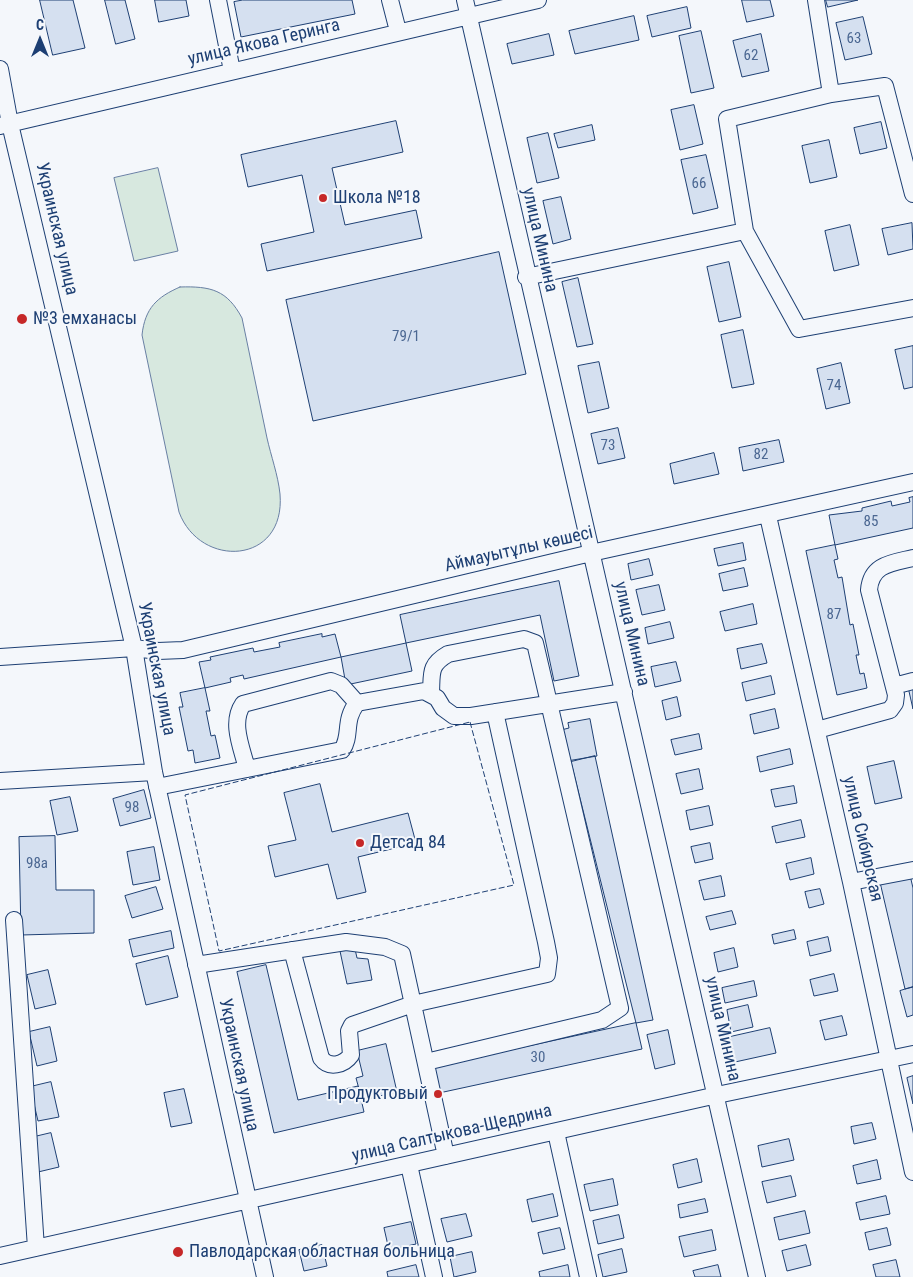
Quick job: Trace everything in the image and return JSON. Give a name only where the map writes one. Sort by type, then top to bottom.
[{"type":"street","points":[[218,0],[232,71]]},
{"type":"street","points":[[390,0],[398,31]]},
{"type":"street","name":"улица Якова Геринга","points":[[5,125],[398,31],[466,7],[538,0]]},
{"type":"street","points":[[816,0],[831,94]]},
{"type":"street","name":"улица Минина","points":[[466,7],[526,277],[592,553],[758,1277]]},
{"type":"street","name":"Украинская улица","points":[[0,69],[5,125],[134,648],[156,779],[264,1277]]},
{"type":"street","points":[[913,194],[885,86],[831,94],[728,119],[745,230],[800,329],[913,308]]},
{"type":"street","points":[[526,277],[745,230]]},
{"type":"street","name":"Аймауытұлы көшесі","points":[[0,657],[134,648],[158,651],[183,650],[592,553],[768,516],[913,482]]},
{"type":"street","name":"улица Сибирская","points":[[768,516],[851,882],[913,1172]]},
{"type":"street","points":[[817,730],[890,710],[896,703],[894,686],[869,590],[870,580],[875,571],[884,565],[913,558]]},
{"type":"street","points":[[426,1062],[602,1020],[620,1008],[535,642],[524,639],[448,654],[438,660],[432,668],[431,693]]},
{"type":"street","points":[[247,769],[236,721],[238,711],[243,704],[331,681],[341,685],[357,703]]},
{"type":"street","points":[[894,686],[913,681]]},
{"type":"street","points":[[0,781],[156,779],[247,769],[342,750],[346,744],[350,713],[357,703],[424,691],[431,693],[437,698],[442,708],[454,716],[471,716],[624,692]]},
{"type":"street","points":[[292,950],[321,1058],[325,1063],[332,1066],[348,1060],[351,1055],[349,1031],[352,1025],[413,1004],[547,974],[549,958],[546,942],[495,712]]},
{"type":"street","points":[[851,882],[913,870]]},
{"type":"street","points":[[14,920],[36,1248]]},
{"type":"street","points":[[196,965],[346,942],[385,947],[402,954],[446,1156]]},
{"type":"street","name":"улица Салтыкова-Щедрина","points":[[0,1256],[717,1095],[913,1054]]},
{"type":"street","points":[[556,1132],[588,1277]]},
{"type":"street","points":[[409,1165],[434,1277]]},
{"type":"shaded area","points":[[158,168],[178,251],[134,261],[114,178]]},
{"type":"shaded area","points":[[180,287],[201,287],[217,292],[230,301],[242,318],[280,494],[278,517],[270,535],[256,546],[240,551],[222,550],[204,543],[190,531],[179,512],[142,335],[149,311],[159,299]]},
{"type":"building","points":[[40,0],[73,0],[85,48],[53,55]]},
{"type":"building","points":[[105,0],[125,0],[135,39],[116,44]]},
{"type":"building","points":[[155,0],[186,0],[189,16],[159,22]]},
{"type":"building","points":[[243,0],[352,0],[355,14],[241,37],[234,2]]},
{"type":"building","points":[[742,0],[770,0],[774,16],[747,22]]},
{"type":"building","points":[[826,0],[858,0],[828,7]]},
{"type":"building","points":[[687,7],[691,28],[652,37],[647,16]]},
{"type":"building","points":[[634,16],[639,40],[575,54],[569,31]]},
{"type":"building","points":[[863,17],[872,54],[845,60],[836,23]]},
{"type":"building","points":[[701,31],[714,88],[691,93],[679,36]]},
{"type":"building","points":[[549,34],[554,55],[512,64],[507,44]]},
{"type":"building","points":[[761,34],[769,71],[742,77],[733,41]]},
{"type":"building","points":[[694,105],[703,144],[680,150],[671,110]]},
{"type":"building","name":"Школа №18","points":[[396,121],[403,152],[332,168],[345,225],[416,210],[422,238],[267,271],[261,244],[314,232],[302,175],[248,187],[241,155]]},
{"type":"building","points":[[881,122],[887,148],[860,154],[854,128]]},
{"type":"building","points":[[592,125],[595,140],[558,148],[554,134]]},
{"type":"building","points":[[548,133],[559,178],[537,183],[527,138]]},
{"type":"building","points":[[829,140],[837,177],[810,183],[802,146]]},
{"type":"building","points":[[706,155],[718,208],[693,214],[681,160]]},
{"type":"building","points":[[561,197],[571,239],[553,244],[543,201]]},
{"type":"building","points":[[912,223],[913,249],[888,255],[882,229]]},
{"type":"building","points":[[850,225],[859,265],[834,271],[825,231]]},
{"type":"building","points":[[499,252],[526,374],[313,421],[286,300]]},
{"type":"building","points":[[729,262],[741,317],[719,322],[707,267]]},
{"type":"building","points":[[578,278],[593,344],[577,347],[562,282]]},
{"type":"building","points":[[743,330],[754,384],[732,388],[721,335]]},
{"type":"building","points":[[913,346],[913,387],[904,389],[895,350]]},
{"type":"building","points":[[599,362],[609,408],[588,413],[578,366]]},
{"type":"building","points":[[841,363],[850,403],[826,409],[817,369]]},
{"type":"building","points":[[618,428],[625,458],[598,464],[591,434]]},
{"type":"building","points":[[779,440],[784,462],[743,471],[739,448]]},
{"type":"building","points":[[714,453],[719,474],[674,484],[670,464]]},
{"type":"building","points":[[913,497],[913,528],[835,545],[829,515],[862,511],[862,508],[891,501],[892,506],[910,502],[909,498]]},
{"type":"building","points":[[743,543],[746,560],[718,566],[714,549]]},
{"type":"building","points":[[835,545],[838,559],[834,560],[838,578],[842,577],[850,625],[853,624],[859,655],[856,655],[860,674],[864,673],[867,688],[837,695],[806,551]]},
{"type":"building","points":[[649,559],[653,575],[631,580],[628,564]]},
{"type":"building","points":[[744,568],[748,586],[723,591],[719,574]]},
{"type":"building","points":[[559,581],[579,676],[554,681],[540,615],[406,643],[400,615]]},
{"type":"building","points":[[659,585],[665,610],[642,615],[636,590]]},
{"type":"building","points":[[753,604],[757,624],[725,631],[720,612]]},
{"type":"building","points":[[670,622],[674,638],[648,644],[645,628]]},
{"type":"building","points":[[322,634],[322,637],[335,634],[341,657],[244,679],[243,675],[230,678],[231,682],[205,688],[199,662],[211,660],[210,657],[253,648],[254,652],[280,647],[279,643]]},
{"type":"building","points":[[406,643],[412,671],[346,685],[341,657]]},
{"type":"building","points":[[762,644],[767,663],[741,669],[737,649]]},
{"type":"building","points":[[676,662],[681,681],[655,687],[651,667]]},
{"type":"building","points":[[771,676],[775,694],[746,701],[742,683]]},
{"type":"building","points":[[913,686],[913,709],[908,687]]},
{"type":"building","points":[[205,688],[210,711],[206,711],[211,736],[215,735],[220,758],[195,763],[193,750],[188,751],[179,707],[183,707],[180,693]]},
{"type":"building","points":[[677,697],[681,716],[666,720],[662,701]]},
{"type":"building","points":[[775,709],[779,728],[754,734],[750,715]]},
{"type":"building","points":[[590,719],[597,756],[567,761],[561,730],[569,728],[568,723]]},
{"type":"building","points":[[699,734],[702,749],[675,755],[671,740]]},
{"type":"building","points":[[790,749],[793,764],[760,772],[757,757]]},
{"type":"building","points":[[595,756],[653,1020],[636,1023],[571,762]]},
{"type":"building","points":[[894,761],[902,798],[875,804],[867,767]]},
{"type":"building","points":[[699,769],[703,789],[681,794],[676,774]]},
{"type":"building","points":[[320,784],[332,832],[408,813],[416,843],[358,857],[366,892],[337,899],[328,864],[275,877],[268,846],[296,840],[284,793]]},
{"type":"building","points":[[794,786],[797,803],[775,807],[771,790]]},
{"type":"building","points":[[144,790],[151,818],[120,826],[113,799]]},
{"type":"building","points":[[70,797],[78,831],[57,835],[50,801]]},
{"type":"building","points":[[709,806],[713,825],[690,830],[686,811]]},
{"type":"building","points":[[801,820],[805,837],[776,843],[772,827]]},
{"type":"building","points":[[55,836],[56,890],[94,890],[94,933],[21,935],[19,837]]},
{"type":"building","points":[[710,843],[713,859],[695,863],[691,847]]},
{"type":"building","points":[[154,847],[160,880],[133,885],[127,852]]},
{"type":"building","points":[[811,858],[814,874],[790,880],[786,864]]},
{"type":"building","points":[[909,871],[913,888],[913,987],[905,989],[879,878]]},
{"type":"building","points":[[721,876],[725,896],[704,900],[699,881]]},
{"type":"building","points":[[156,887],[163,909],[132,918],[125,896]]},
{"type":"building","points":[[820,889],[824,904],[809,908],[805,892]]},
{"type":"building","points":[[732,911],[736,924],[710,930],[706,917]]},
{"type":"building","points":[[794,930],[796,939],[774,944],[772,935]]},
{"type":"building","points":[[171,931],[174,948],[133,957],[129,940]]},
{"type":"building","points":[[828,937],[831,951],[810,956],[807,942]]},
{"type":"building","points":[[734,948],[738,967],[718,972],[714,953]]},
{"type":"building","points":[[355,949],[357,958],[368,959],[372,980],[347,984],[340,951]]},
{"type":"building","points":[[168,956],[178,997],[146,1005],[136,964]]},
{"type":"building","points":[[266,965],[298,1100],[358,1086],[364,1112],[274,1133],[237,972]]},
{"type":"building","points":[[48,970],[56,1004],[35,1009],[27,975]]},
{"type":"building","points":[[834,974],[838,991],[814,996],[810,980]]},
{"type":"building","points":[[754,981],[757,996],[725,1003],[722,988]]},
{"type":"building","points":[[913,987],[913,1015],[907,1017],[900,991]]},
{"type":"building","points":[[748,1005],[753,1027],[731,1032],[727,1010]]},
{"type":"building","points":[[842,1016],[847,1035],[825,1040],[820,1021]]},
{"type":"building","points":[[636,1023],[642,1049],[439,1093],[433,1067]]},
{"type":"building","points":[[50,1027],[57,1061],[37,1066],[29,1032]]},
{"type":"building","points":[[770,1028],[776,1053],[735,1062],[730,1037]]},
{"type":"building","points":[[668,1030],[675,1064],[655,1069],[647,1035]]},
{"type":"building","points":[[386,1044],[397,1092],[362,1100],[356,1078],[363,1076],[357,1051]]},
{"type":"building","points":[[913,1076],[913,1104],[907,1078]]},
{"type":"building","points":[[51,1082],[59,1117],[38,1121],[30,1087]]},
{"type":"building","points":[[184,1089],[192,1123],[171,1127],[164,1093]]},
{"type":"building","points":[[872,1123],[876,1139],[854,1144],[851,1127]]},
{"type":"building","points":[[51,1133],[59,1167],[38,1172],[30,1138]]},
{"type":"building","points":[[789,1139],[794,1160],[762,1167],[758,1146]]},
{"type":"building","points":[[697,1159],[702,1182],[678,1188],[673,1165]]},
{"type":"building","points":[[877,1160],[881,1179],[857,1184],[853,1166]]},
{"type":"building","points":[[791,1176],[796,1196],[767,1203],[762,1182]]},
{"type":"building","points":[[613,1179],[618,1205],[590,1211],[584,1185]]},
{"type":"building","points":[[553,1194],[558,1216],[532,1222],[527,1200]]},
{"type":"building","points":[[886,1196],[890,1214],[860,1220],[856,1203]]},
{"type":"building","points":[[705,1199],[708,1212],[680,1218],[678,1205]]},
{"type":"building","points":[[805,1211],[810,1233],[779,1240],[774,1218]]},
{"type":"building","points":[[466,1214],[472,1236],[447,1242],[441,1219]]},
{"type":"building","points":[[619,1215],[624,1238],[598,1244],[593,1221]]},
{"type":"building","points":[[411,1222],[416,1244],[389,1250],[384,1228]]},
{"type":"building","points":[[560,1228],[565,1249],[543,1254],[538,1233]]},
{"type":"building","points":[[887,1228],[891,1245],[869,1250],[865,1233]]},
{"type":"building","points":[[712,1230],[716,1250],[684,1257],[679,1237]]},
{"type":"building","points":[[322,1245],[327,1266],[304,1271],[299,1250]]},
{"type":"building","points":[[806,1245],[811,1265],[787,1271],[782,1251]]},
{"type":"building","points":[[622,1249],[627,1272],[603,1277],[598,1255]]},
{"type":"building","points":[[472,1252],[476,1272],[454,1277],[450,1257]]},
{"type":"building","points":[[896,1260],[900,1277],[876,1277],[873,1265]]},
{"type":"building","points":[[416,1265],[419,1277],[388,1277],[387,1272]]},
{"type":"building","points":[[568,1265],[570,1277],[540,1277],[539,1272]]},
{"type":"building","points":[[718,1265],[721,1277],[695,1277],[693,1271]]},
{"type":"fence","points":[[470,722],[514,885],[219,951],[185,795],[470,722]]},
{"type":"place","name":"Школа №18","points":[[323,198]]},
{"type":"place","name":"№3 емханасы","points":[[22,319]]},
{"type":"place","name":"Детсад 84","points":[[360,843]]},
{"type":"place","name":"Продуктовый","points":[[438,1094]]},
{"type":"place","name":"Павлодарская областная больница","points":[[178,1252]]}]
